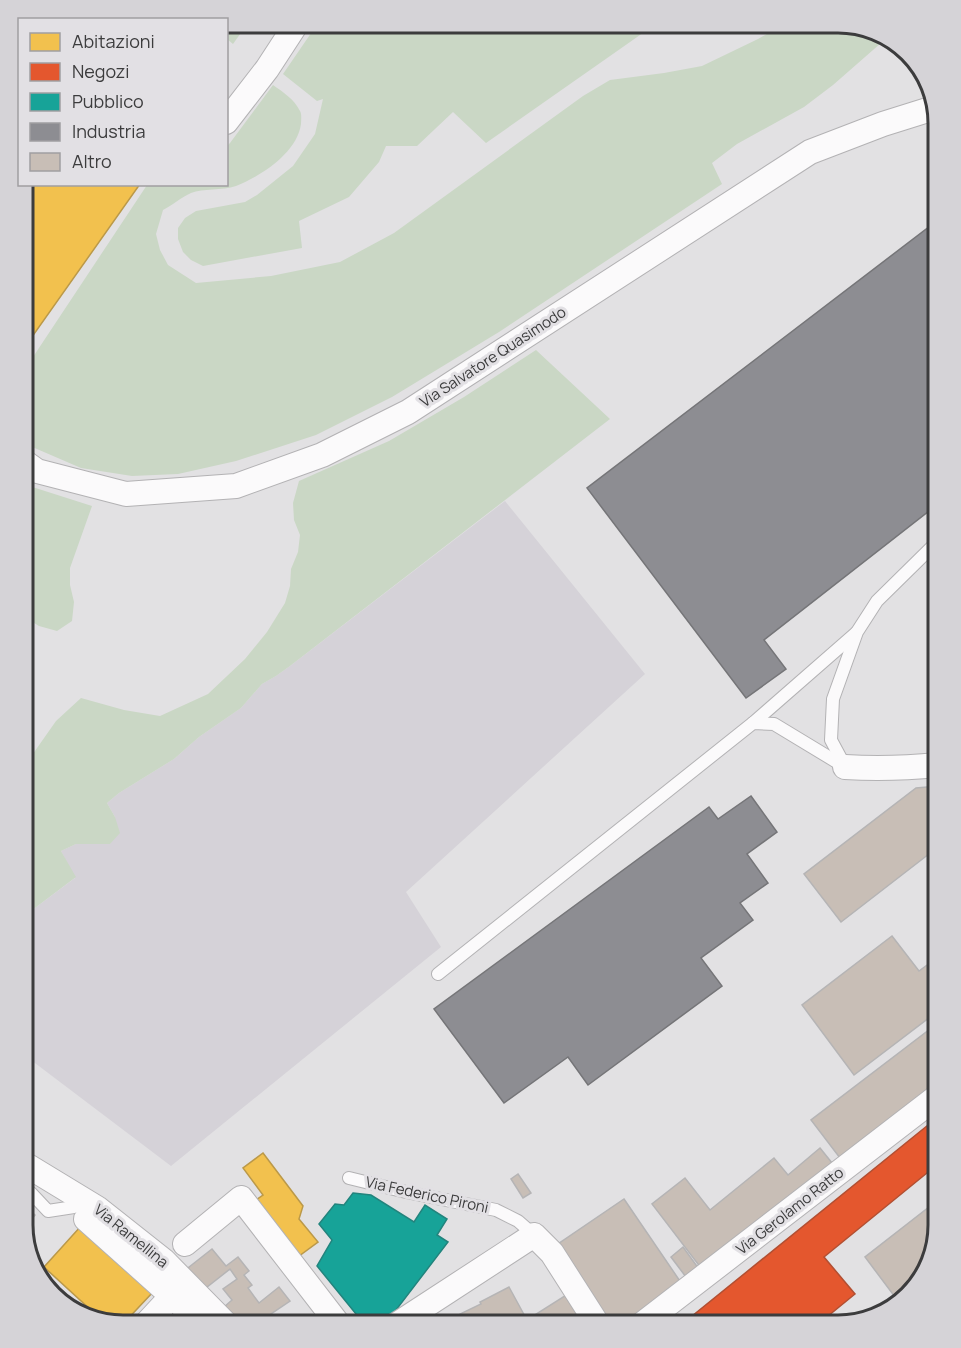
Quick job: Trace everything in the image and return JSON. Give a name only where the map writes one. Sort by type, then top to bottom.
[{"type":"street","points":[[228,119],[267,69],[290,33]]},
{"type":"street","name":"Via Salvatore Quasimodo","points":[[33,468],[37,471],[126,494],[236,486],[322,455],[408,412],[810,152],[883,124],[927,110]]},
{"type":"street","points":[[845,767],[876,769],[928,766]]},
{"type":"street","name":"Via Gerolamo Ratto","points":[[654,1315],[928,1104]]},
{"type":"street","name":"Via Ramellina","points":[[33,1170],[98,1208],[164,1261],[217,1315]]},
{"type":"street","points":[[185,1244],[241,1198],[331,1315]]},
{"type":"street","name":"Via Ramellina","points":[[80,1213],[192,1315]]},
{"type":"street","points":[[411,1315],[534,1235]]},
{"type":"street","name":"Via Federico Pironi","points":[[534,1235],[552,1253],[592,1315]]},
{"type":"street","points":[[154,1315],[172,1296]]},
{"type":"lane","points":[[845,767],[831,740],[833,699],[857,632],[877,602],[928,552]]},
{"type":"lane","points":[[438,974],[753,723],[857,632]]},
{"type":"lane","points":[[753,723],[774,724],[845,767]]},
{"type":"lane","name":"Via Federico Pironi","points":[[349,1178],[496,1210],[518,1221],[534,1235]]},
{"type":"lane","points":[[33,1194],[47,1217],[80,1213]]},
{"type":"shaded area","points":[[505,501],[645,674],[406,892],[441,947],[171,1166],[33,1062],[33,910],[75,878],[61,851],[76,844],[110,844],[115,817],[107,803],[174,759],[199,737],[241,708],[262,684],[290,666]]},
{"type":"green space","points":[[228,33],[241,33],[233,44],[228,40]]},
{"type":"green space","points":[[311,33],[643,33],[486,143],[453,112],[417,146],[386,146],[379,162],[349,197],[299,221],[302,248],[203,266],[191,260],[183,252],[178,239],[178,228],[185,218],[196,211],[245,202],[257,195],[293,166],[315,134],[323,99],[317,101],[283,74]]},
{"type":"green space","points":[[768,33],[844,33],[880,44],[804,107],[737,144],[712,163],[722,184],[499,332],[392,397],[316,435],[236,461],[178,474],[132,476],[81,468],[33,447],[33,357],[146,186],[228,186],[228,145],[273,85],[291,99],[301,114],[301,124],[293,145],[266,170],[246,182],[231,188],[191,193],[163,210],[156,234],[160,250],[168,265],[196,283],[271,276],[340,262],[394,233],[583,96],[610,80],[702,66]]},
{"type":"green space","points":[[536,350],[610,419],[290,666],[262,684],[241,708],[199,737],[174,759],[107,803],[120,833],[110,844],[76,844],[61,851],[76,877],[33,909],[33,754],[56,721],[81,698],[124,710],[160,716],[208,694],[245,659],[267,632],[285,603],[300,535],[294,520],[293,503],[299,481],[389,441],[464,397]]},
{"type":"green space","points":[[33,487],[92,506],[70,568],[70,585],[74,602],[72,621],[57,631],[33,622]]},
{"type":"building: Abitazioni","points":[[33,186],[139,186],[33,336]]},
{"type":"building: Abitazioni","points":[[263,1153],[303,1206],[299,1219],[318,1242],[295,1259],[253,1202],[263,1195],[243,1168]]},
{"type":"building: Abitazioni","points":[[81,1226],[153,1292],[131,1315],[99,1312],[89,1308],[44,1267]]},
{"type":"building: Negozi","points":[[928,1125],[928,1172],[824,1257],[855,1294],[829,1315],[693,1315]]},
{"type":"building: Pubblico","points":[[353,1193],[371,1195],[414,1222],[425,1205],[447,1219],[437,1235],[448,1242],[391,1315],[357,1315],[317,1266],[332,1240],[319,1224],[335,1204],[344,1205]]},
{"type":"building: Industria","points":[[928,228],[928,512],[764,640],[786,669],[746,698],[587,488]]},
{"type":"building: Industria","points":[[751,796],[777,832],[747,854],[768,883],[740,903],[753,920],[701,958],[722,986],[588,1085],[568,1057],[504,1103],[434,1009],[709,807],[718,819]]},
{"type":"building: Altro","points":[[928,787],[928,855],[841,922],[804,874],[916,788]]},
{"type":"building: Altro","points":[[892,936],[919,971],[928,964],[928,1019],[854,1075],[802,1005]]},
{"type":"building: Altro","points":[[928,1031],[928,1092],[840,1158],[811,1120]]},
{"type":"building: Altro","points":[[820,1148],[832,1163],[701,1268],[652,1204],[685,1178],[710,1210],[774,1158],[788,1175]]},
{"type":"building: Altro","points":[[518,1174],[531,1193],[523,1198],[511,1179]]},
{"type":"building: Altro","points":[[624,1199],[684,1287],[642,1315],[602,1315],[555,1246]]},
{"type":"building: Altro","points":[[928,1208],[927,1237],[921,1260],[910,1280],[894,1296],[865,1257]]},
{"type":"building: Altro","points":[[683,1247],[699,1269],[686,1277],[671,1257]]},
{"type":"building: Altro","points":[[212,1249],[226,1266],[238,1257],[249,1271],[244,1275],[252,1285],[248,1288],[259,1303],[279,1287],[290,1301],[272,1315],[230,1315],[224,1307],[232,1300],[223,1289],[237,1279],[230,1269],[202,1291],[184,1271]]},
{"type":"building: Altro","points":[[509,1287],[524,1315],[460,1315],[481,1304],[480,1302]]},
{"type":"building: Altro","points":[[571,1292],[586,1315],[535,1315]]}]
